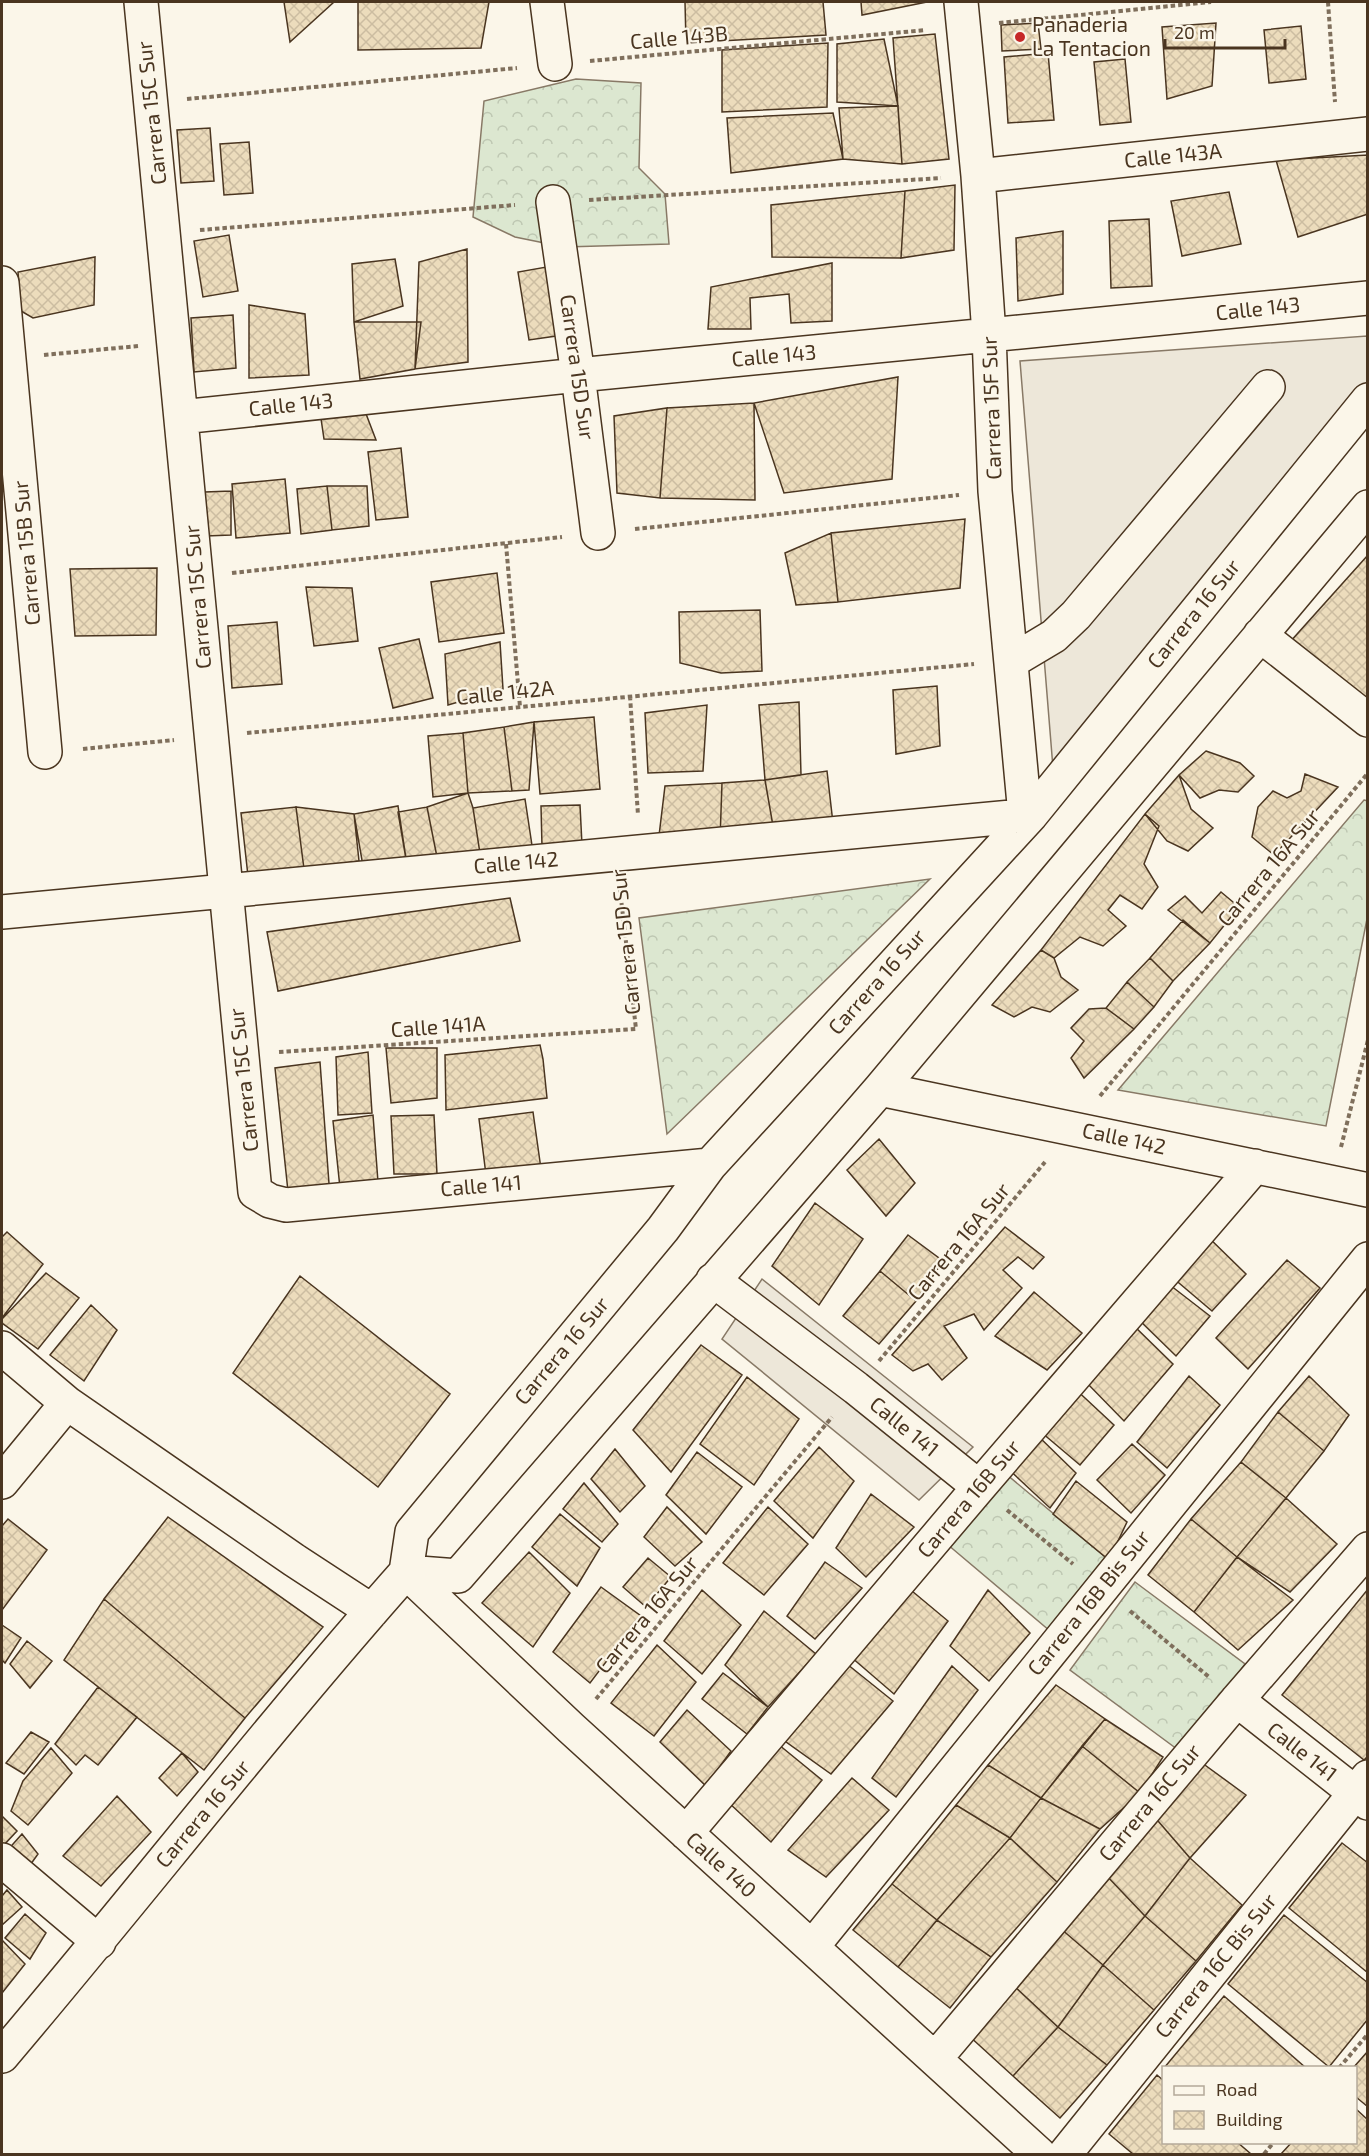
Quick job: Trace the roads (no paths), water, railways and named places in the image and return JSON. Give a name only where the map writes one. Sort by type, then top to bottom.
[{"type":"street","name":"Carrera 15C Sur","points":[[141,2],[255,1191]]},
{"type":"street","points":[[547,2],[555,64]]},
{"type":"street","name":"Carrera 15F Sur","points":[[962,14],[978,176],[989,335],[995,491],[1028,815]]},
{"type":"street","name":"Calle 143A","points":[[978,176],[1353,136]]},
{"type":"street","name":"Carrera 15D Sur","points":[[553,202],[598,533]]},
{"type":"street","name":"Carrera 15B Sur","points":[[2,283],[45,752]]},
{"type":"street","name":"Calle 143","points":[[181,417],[578,375],[1368,298]]},
{"type":"street","points":[[1012,661],[1054,636],[1076,615],[1268,387]]},
{"type":"street","name":"Carrera 16 Sur","points":[[2,2056],[406,1572],[412,1532],[663,1229],[710,1165],[1028,815],[1368,399]]},
{"type":"street","points":[[406,1572],[458,1576],[880,1089],[1368,507]]},
{"type":"street","points":[[1260,635],[1368,720]]},
{"type":"street","name":"Calle 142","points":[[2,912],[1028,815]]},
{"type":"street","name":"Calle 142","points":[[880,1089],[1368,1190]]},
{"type":"street","name":"Calle 141","points":[[255,1191],[270,1202],[286,1204],[710,1165]]},
{"type":"street","name":"Carrera 16B Sur","points":[[686,1833],[979,1487],[1255,1167]]},
{"type":"street","name":"Carrera 16B Bis Sur","points":[[812,1947],[1368,1259]]},
{"type":"street","name":"Calle 141","points":[[713,1280],[856,1388],[979,1487]]},
{"type":"street","points":[[2,1348],[67,1403],[294,1560],[372,1611]]},
{"type":"street","points":[[2,1482],[67,1403]]},
{"type":"street","name":"Carrera 16C Sur","points":[[935,2059],[1237,1700],[1368,1549]]},
{"type":"street","name":"Calle 140","points":[[406,1572],[571,1728],[1039,2154]]},
{"type":"street","name":"Calle 141","points":[[1237,1700],[1363,1791]]},
{"type":"street","name":"Carrera 16C Bis Sur","points":[[1065,2154],[1363,1791]]},
{"type":"street","points":[[2,1860],[99,1942]]},
{"type":"place","name":"Panaderia La Tentacion","points":[[1020,37]]}]
